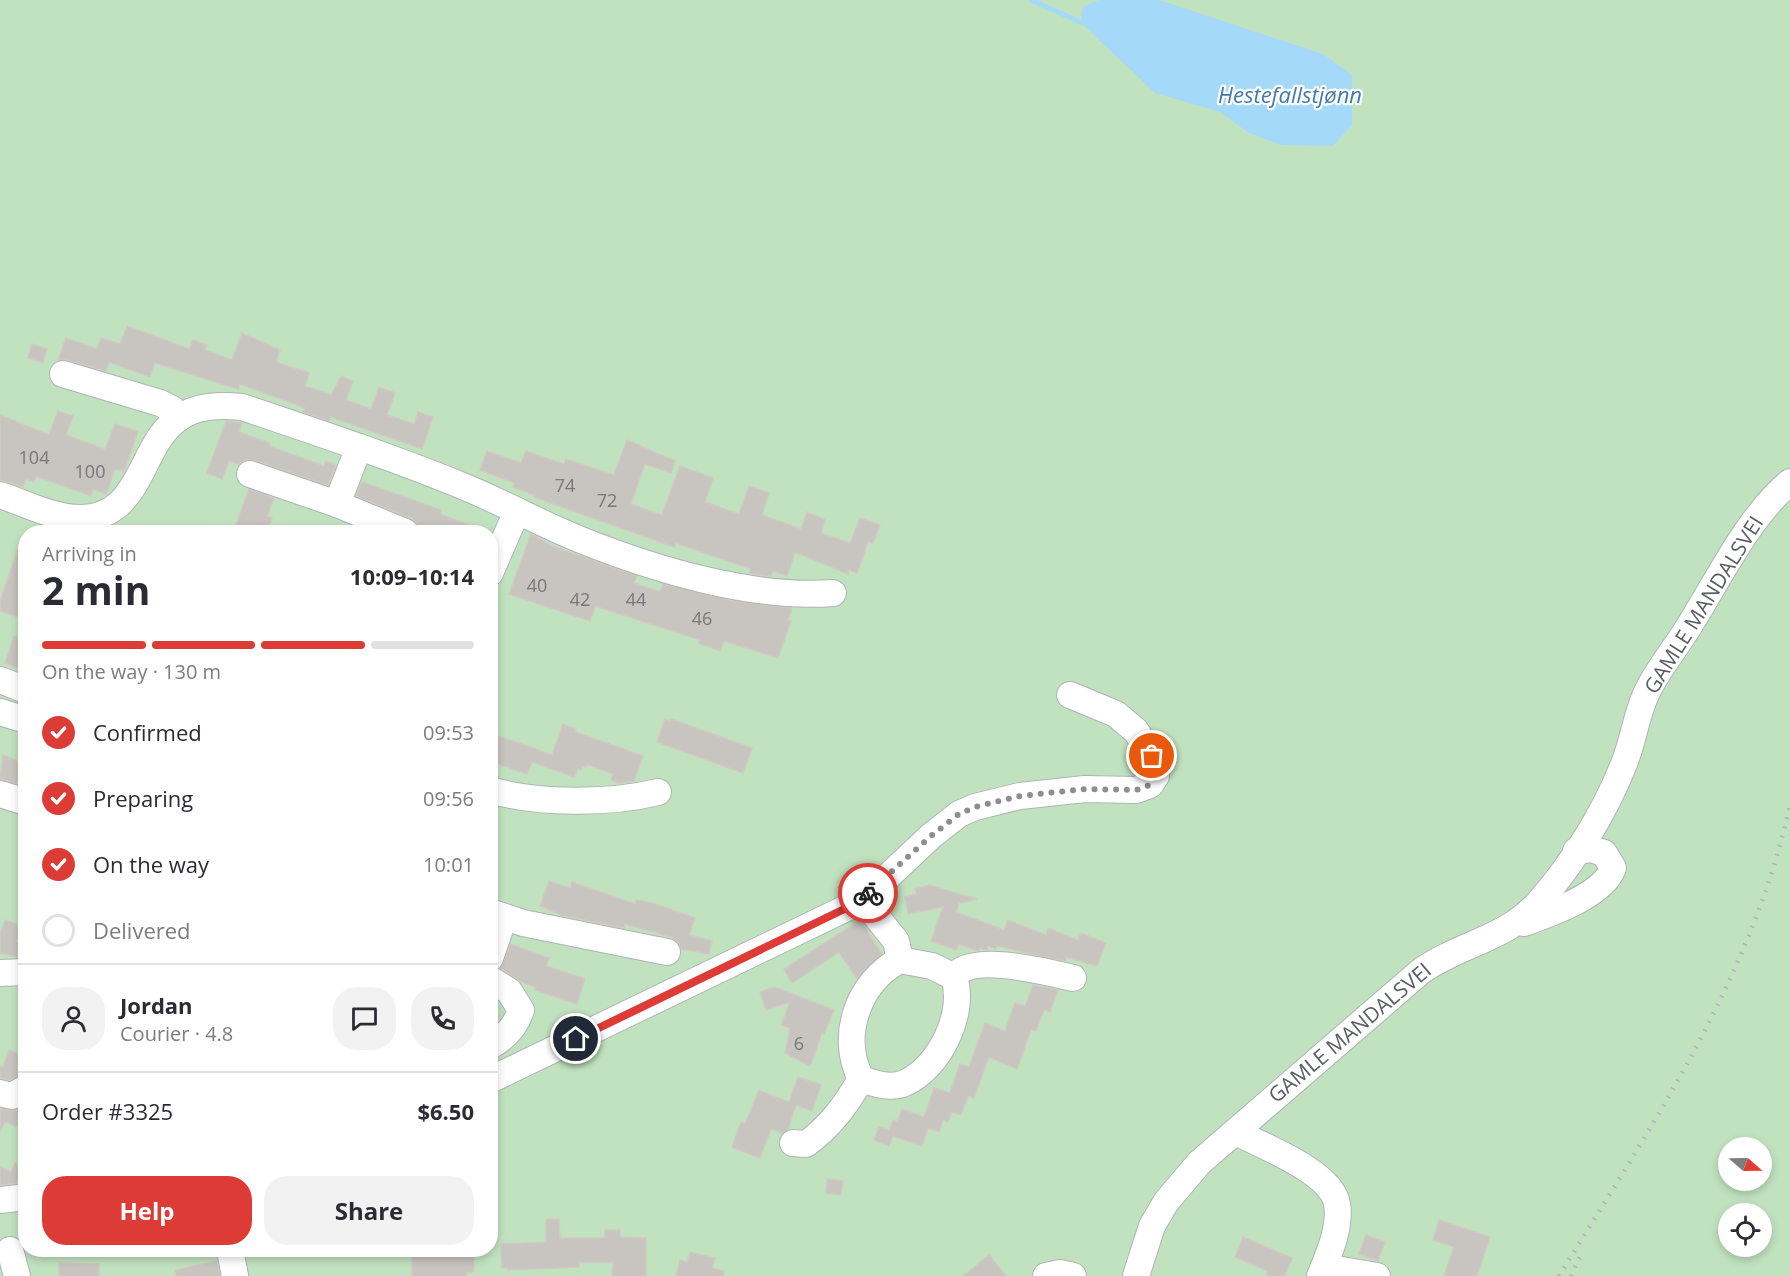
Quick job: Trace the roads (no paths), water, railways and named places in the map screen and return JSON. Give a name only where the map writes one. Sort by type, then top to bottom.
[{"type":"street","points":[[63,374],[160,403],[172,409],[180,417]]},
{"type":"street","points":[[0,495],[59,515],[77,518],[103,514],[125,498],[166,429],[180,417],[201,408],[219,405],[242,407],[464,486],[580,540],[684,574],[777,592],[833,593]]},
{"type":"street","points":[[337,504],[359,447]]},
{"type":"street","points":[[250,474],[337,504],[388,525]]},
{"type":"street","name":"GAMLE MANDALSVEI","points":[[1136,1276],[1152,1226],[1166,1202],[1198,1163],[1420,972],[1456,950],[1513,927],[1539,902],[1576,851],[1614,787],[1630,748],[1649,688],[1756,520],[1790,482]]},
{"type":"street","points":[[498,555],[517,511]]},
{"type":"street","points":[[0,680],[18,687]]},
{"type":"street","points":[[498,1076],[863,900],[931,836],[959,814],[975,807],[1020,796],[1085,789],[1136,790],[1150,785],[1156,776],[1154,760],[1136,731],[1116,714],[1070,695]]},
{"type":"street","points":[[0,712],[18,718]]},
{"type":"street","points":[[498,791],[530,798],[623,798],[658,792]]},
{"type":"street","points":[[0,794],[18,800]]},
{"type":"street","points":[[1513,927],[1570,904],[1606,880],[1613,868],[1604,853],[1591,849],[1576,851]]},
{"type":"street","points":[[863,900],[896,941],[900,960]]},
{"type":"street","points":[[498,915],[667,952]]},
{"type":"street","points":[[900,960],[932,966],[954,977],[957,988],[954,1020],[948,1037],[931,1061],[905,1083],[890,1086],[861,1079],[853,1065],[850,1046],[851,1029],[865,991],[876,976],[900,960]]},
{"type":"street","points":[[954,977],[964,968],[1001,965],[1073,978]]},
{"type":"street","points":[[0,974],[18,973]]},
{"type":"street","points":[[498,984],[509,991],[520,1010],[518,1020],[498,1040]]},
{"type":"street","points":[[793,1143],[806,1144],[823,1132],[845,1106],[861,1079]]},
{"type":"street","points":[[0,1093],[12,1096],[18,1093]]},
{"type":"street","points":[[1236,1132],[1302,1167],[1332,1190],[1337,1202],[1338,1222],[1322,1272],[1377,1276]]},
{"type":"street","points":[[0,1200],[18,1198]]},
{"type":"street","points":[[12,1249],[17,1276]]},
{"type":"street","points":[[231,1257],[235,1276]]},
{"type":"street","points":[[1046,1276],[1060,1273],[1072,1276]]},
{"type":"water","name":"Hestefallstjønn","points":[[1099,0],[1159,0],[1323,54],[1352,75],[1352,125],[1333,146],[1281,145],[1249,133],[1220,112],[1155,93],[1080,22],[1083,7]]},
{"type":"waterway","points":[[1031,0],[1080,22]]},
{"type":"railway","points":[[1559,1276],[1663,1107],[1724,991],[1751,931],[1773,869],[1790,805]]},
{"type":"railway","points":[[1571,1276],[1581,1254]]}]
